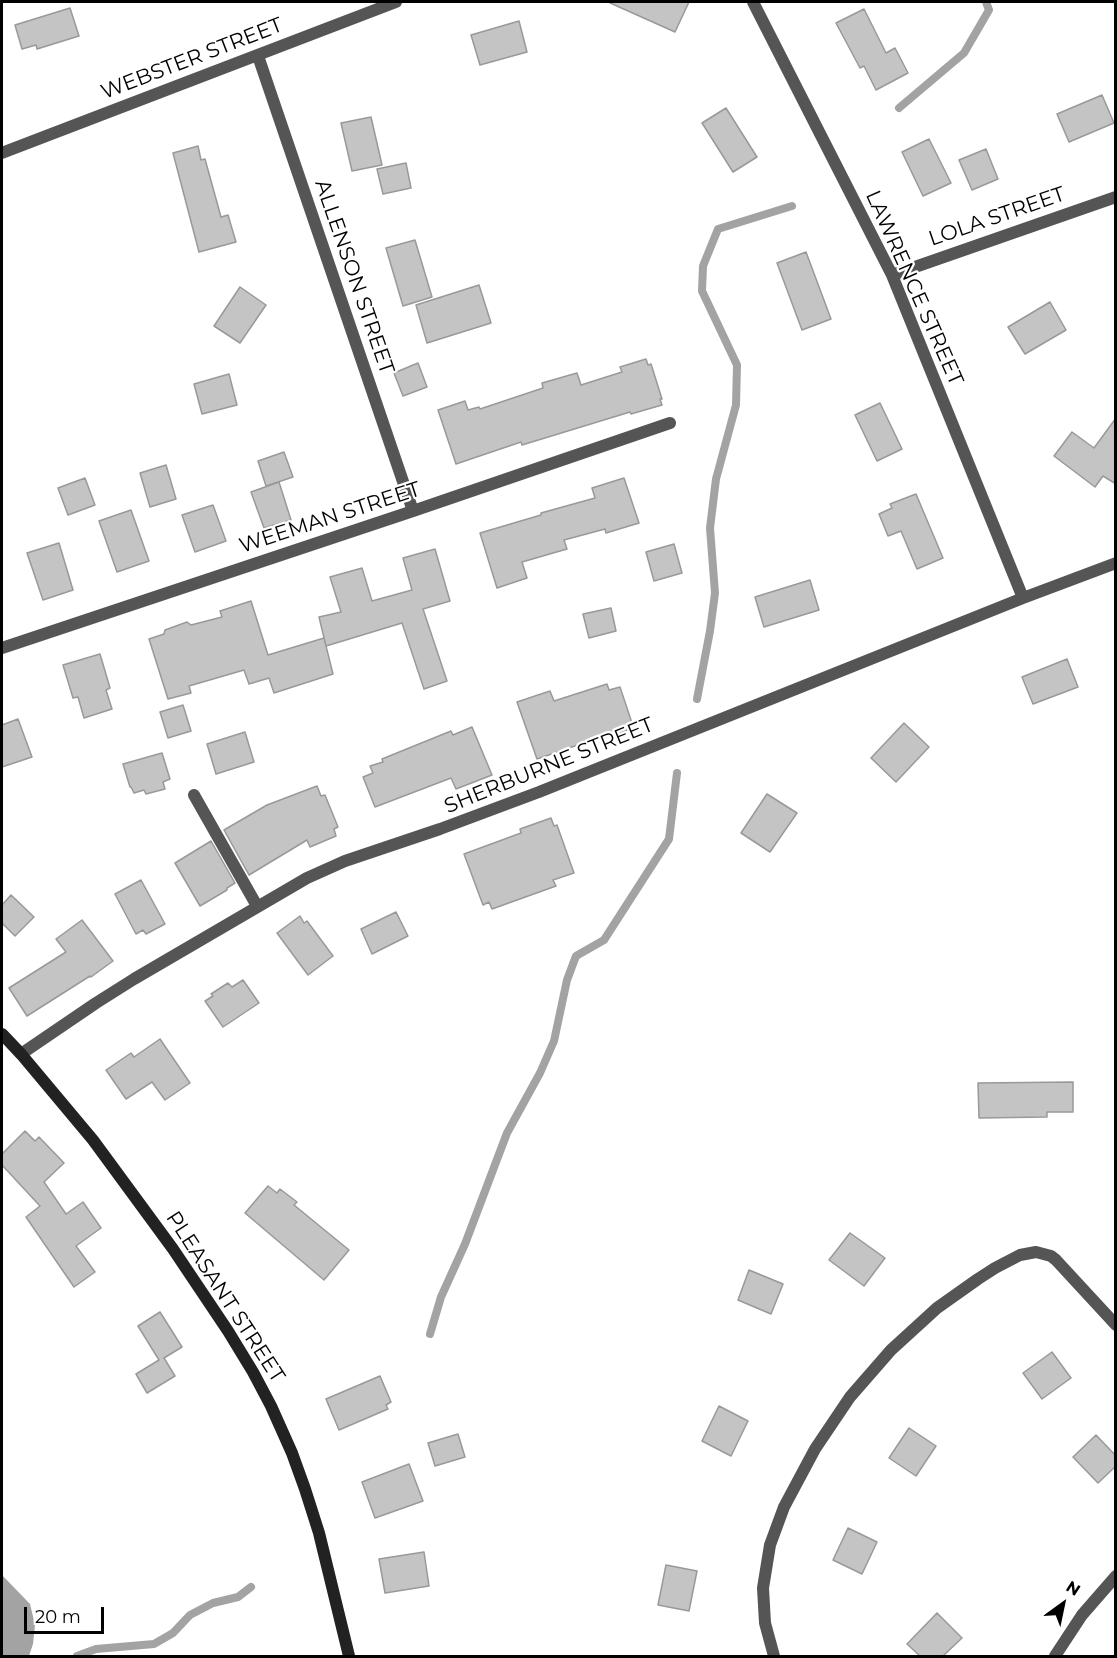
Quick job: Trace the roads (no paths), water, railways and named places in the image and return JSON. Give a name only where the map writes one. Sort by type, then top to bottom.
[{"type":"main road","name":"PLEASANT STREET","points":[[2,1034],[93,1140],[168,1242],[228,1330],[253,1372],[292,1453],[305,1489],[319,1533],[349,1656]]},
{"type":"street","name":"WEBSTER STREET","points":[[2,153],[396,2]]},
{"type":"street","name":"LAWRENCE STREET","points":[[753,2],[892,275],[1023,598]]},
{"type":"street","name":"ALLENSON STREET","points":[[258,56],[413,511]]},
{"type":"street","name":"LOLA STREET","points":[[892,275],[1116,196]]},
{"type":"street","name":"WEEMAN STREET","points":[[2,648],[670,423]]},
{"type":"street","name":"SHERBURNE STREET","points":[[21,1054],[96,1003],[307,878],[345,861],[440,830],[539,792],[1116,563]]},
{"type":"street","points":[[194,795],[257,906]]},
{"type":"street","points":[[774,1656],[765,1623],[763,1588],[765,1564],[784,1507],[815,1449],[850,1397],[891,1350],[937,1308],[983,1275],[1020,1255],[1030,1253],[1042,1253],[1056,1260],[1116,1325]]},
{"type":"street","points":[[1055,1656],[1082,1615],[1116,1576]]},
{"type":"waterway","points":[[899,108],[964,53],[989,10],[986,2]]},
{"type":"waterway","points":[[697,699],[715,593],[710,528],[716,479],[736,405],[737,365],[702,291],[703,266],[718,229],[792,206]]},
{"type":"waterway","points":[[430,1334],[441,1297],[465,1244],[507,1133],[540,1073],[554,1041],[567,980],[576,956],[604,940],[669,839],[677,773]]},
{"type":"waterway","points":[[77,1656],[96,1649],[154,1644],[173,1633],[190,1615],[213,1603],[238,1597],[251,1587]]}]
